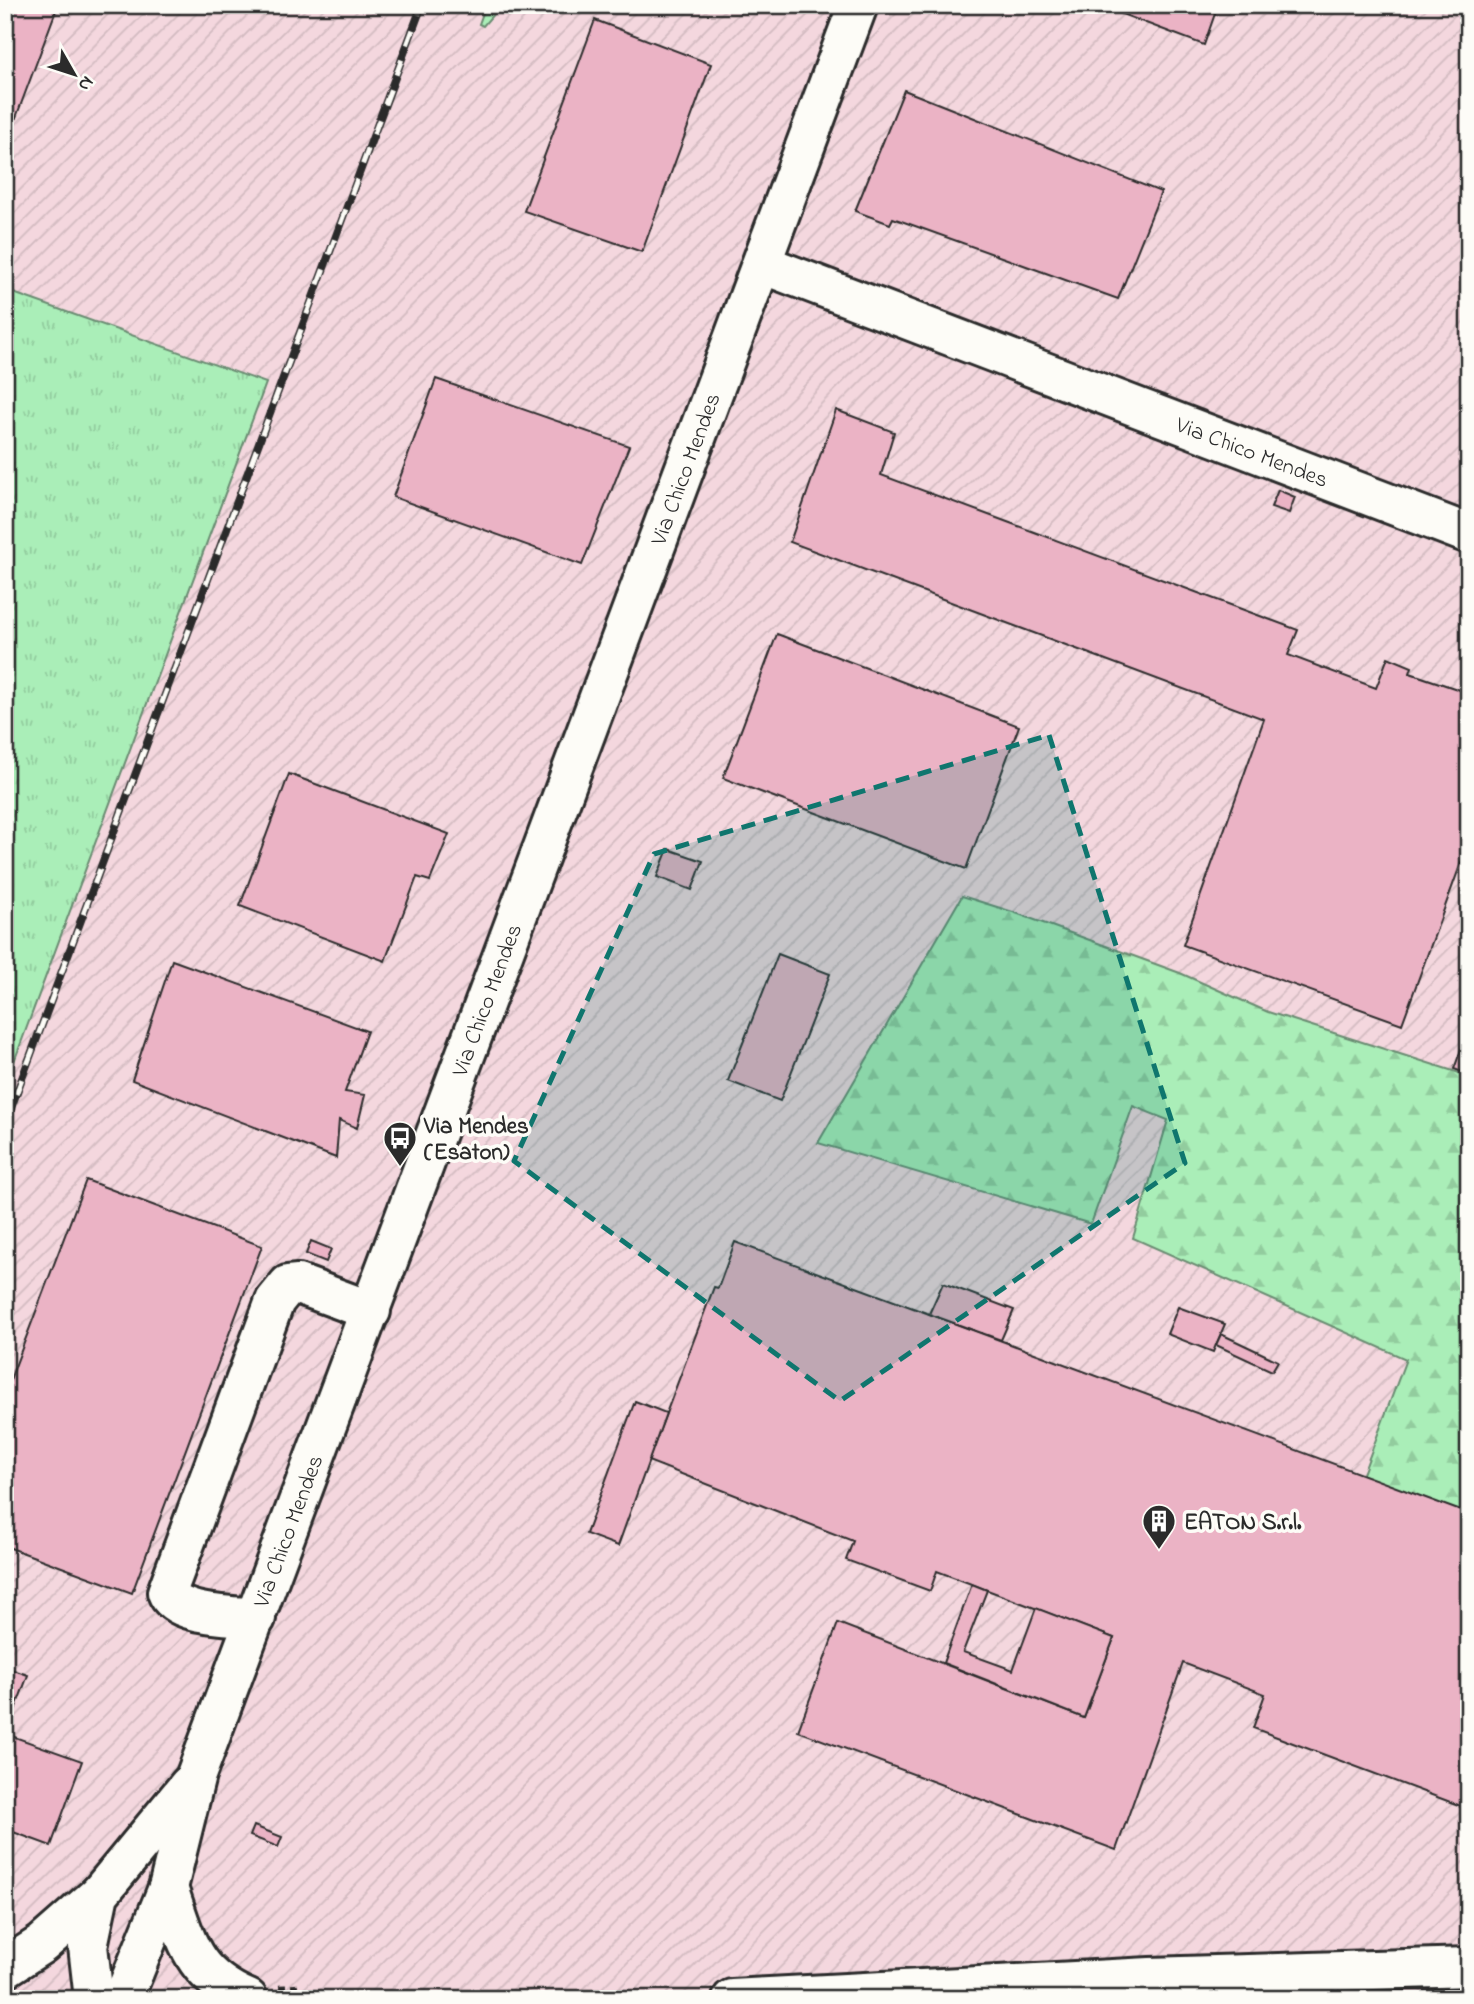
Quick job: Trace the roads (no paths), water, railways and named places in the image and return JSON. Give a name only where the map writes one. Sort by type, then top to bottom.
[{"type":"street","name":"Via Chico Mendes","points":[[123,1999],[168,1888],[197,1775],[858,5]]},
{"type":"street","name":"Via Chico Mendes","points":[[762,264],[1469,534]]},
{"type":"street","points":[[256,1618],[183,1608],[170,1600],[167,1592],[275,1301],[288,1285],[298,1283],[371,1311]]},
{"type":"street","name":"Via Chico Mendes","points":[[5,1968],[42,1944],[99,1894],[197,1775]]},
{"type":"street","points":[[168,1888],[192,1956],[225,1989],[248,1999]]},
{"type":"street","name":"Via Chico Mendes","points":[[94,1999],[88,1947],[99,1894]]},
{"type":"street","points":[[732,1999],[1150,1977],[1469,1967]]},
{"type":"railway","points":[[5,1124],[422,5]]},
{"type":"place","name":"Via Mendes (Esaton)","points":[[400,1168]]},
{"type":"place","name":"EATON S.r.l.","points":[[1159,1551]]}]
